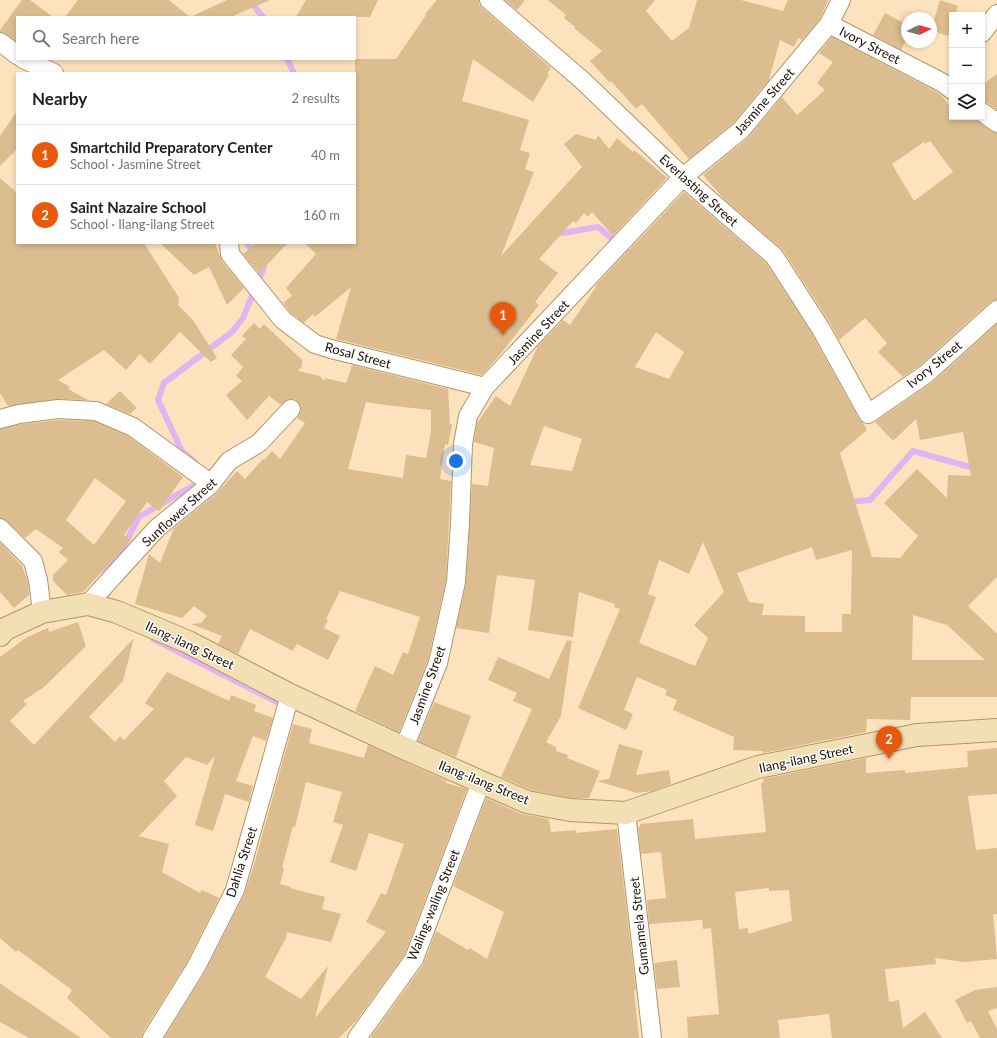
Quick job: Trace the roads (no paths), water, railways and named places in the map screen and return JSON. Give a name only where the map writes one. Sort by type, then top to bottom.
[{"type":"street","name":"Everlasting Street","points":[[489,0],[583,81],[683,177],[774,256],[821,329],[868,414]]},
{"type":"street","name":"Jasmine Street","points":[[404,748],[438,663],[456,582],[463,444],[468,416],[485,387],[683,177],[741,130],[829,24],[841,0]]},
{"type":"street","points":[[985,29],[997,14]]},
{"type":"street","name":"Ivory Street","points":[[829,24],[949,81]]},
{"type":"street","points":[[0,42],[16,54]]},
{"type":"street","points":[[25,60],[52,72]]},
{"type":"street","points":[[985,114],[997,122]]},
{"type":"street","name":"Rosal Street","points":[[229,244],[230,254],[283,320],[315,344],[485,387]]},
{"type":"street","name":"Ivory Street","points":[[868,414],[926,374],[997,310]]},
{"type":"street","points":[[0,419],[19,414],[58,409],[96,411],[133,427],[204,479]]},
{"type":"street","name":"Sunflower Street","points":[[88,604],[204,479],[229,461],[259,443],[291,409]]},
{"type":"street","points":[[0,528],[33,561],[38,580],[42,612]]},
{"type":"street","name":"Ilang-ilang Street","points":[[0,635],[5,628],[42,612],[88,604],[117,612],[188,642],[290,695],[481,782],[527,802],[570,810],[626,814],[758,767],[916,735],[997,730]]},
{"type":"street","name":"Dahlia Street","points":[[152,1038],[196,967],[234,890],[290,695]]},
{"type":"street","name":"Waling-waling Street","points":[[357,1038],[414,959],[481,782]]},
{"type":"street","name":"Gumamela Street","points":[[626,814],[652,1038]]},
{"type":"waterway","points":[[249,0],[262,16]]},
{"type":"waterway","points":[[288,60],[294,72]]},
{"type":"waterway","points":[[562,233],[598,227],[634,257]]},
{"type":"waterway","points":[[248,244],[254,253]]},
{"type":"waterway","points":[[195,462],[182,451],[158,400],[164,383],[232,332],[243,318],[264,267],[261,262]]},
{"type":"waterway","points":[[848,502],[870,500],[913,451],[977,469]]},
{"type":"waterway","points":[[105,573],[119,555],[139,517],[199,482],[201,479]]},
{"type":"waterway","points":[[153,639],[283,705],[282,707]]},
{"type":"place","name":"Smartchild Preparatory Center","points":[[503,335]]},
{"type":"place","name":"Saint Nazaire School","points":[[889,759]]}]
